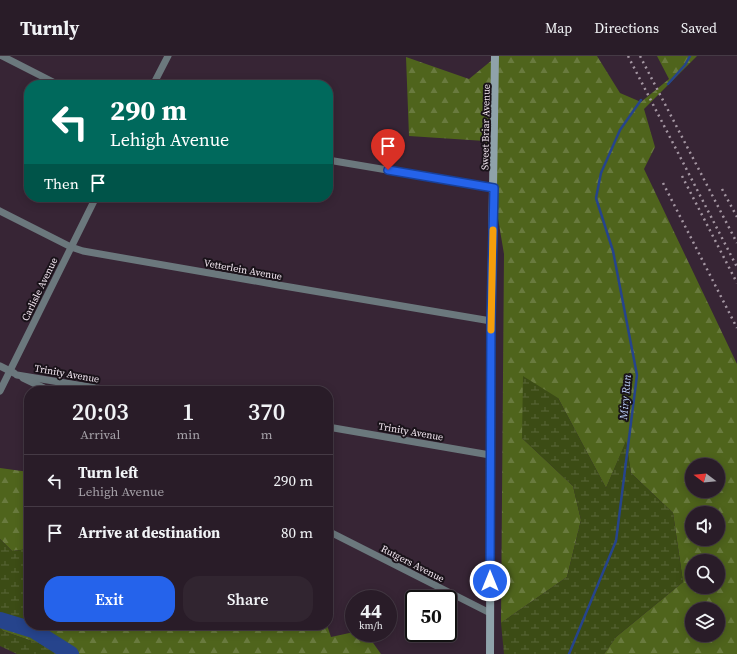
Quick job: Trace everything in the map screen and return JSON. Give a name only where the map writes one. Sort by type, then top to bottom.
[{"type":"main road","name":"Sweet Briar Avenue","points":[[490,654],[491,320],[495,56]]},
{"type":"street","points":[[2,56],[49,80]]},
{"type":"street","points":[[156,80],[168,56]]},
{"type":"street","points":[[333,161],[494,188]]},
{"type":"street","name":"Carlisle Avenue","points":[[0,391],[13,373],[94,202]]},
{"type":"street","name":"Vetterlein Avenue","points":[[0,211],[71,247],[83,251],[491,320]]},
{"type":"street","points":[[0,366],[40,386]]},
{"type":"street","name":"Trinity Avenue","points":[[13,373],[86,386]]},
{"type":"street","name":"Trinity Avenue","points":[[333,428],[490,455]]},
{"type":"street","name":"Rutgers Avenue","points":[[333,534],[490,612]]},
{"type":"green space","points":[[497,56],[597,56],[620,93],[641,102],[669,79],[657,56],[697,56],[644,109],[655,147],[644,169],[737,364],[737,654],[604,654],[616,637],[683,582],[673,513],[631,473],[626,442],[606,488],[558,398],[522,438],[573,486],[581,520],[567,577],[501,623],[504,254],[485,141],[409,136],[406,57],[469,79]]},
{"type":"green space","points":[[523,376],[558,398],[606,488],[626,441],[631,473],[673,513],[683,582],[616,637],[604,654],[504,654],[501,623],[567,577],[581,520],[573,486],[522,438]]},
{"type":"green space","points":[[0,468],[24,471],[24,550],[12,551],[0,539]]},
{"type":"green space","points":[[0,539],[12,551],[24,550],[24,624],[0,626]]},
{"type":"green space","points":[[24,624],[24,630],[329,630],[331,637],[345,634],[345,642],[372,642],[381,654],[69,654],[3,631],[0,626]]},
{"type":"green space","points":[[0,628],[3,631],[69,654],[17,654],[0,646]]},
{"type":"waterway","name":"Miry Run","points":[[668,84],[685,65],[690,56]]},
{"type":"waterway","name":"Miry Run","points":[[569,654],[616,541],[637,375],[613,251],[596,198],[601,173],[620,130],[641,100]]},
{"type":"waterway","points":[[0,620],[24,627]]},
{"type":"waterway","points":[[33,630],[71,654]]},
{"type":"railway","points":[[628,56],[737,267]]},
{"type":"railway","points":[[640,56],[737,243]]},
{"type":"railway","points":[[682,176],[737,283]]},
{"type":"railway","points":[[663,183],[737,328]]},
{"type":"railway","points":[[722,189],[737,217]]},
{"type":"slow traffic","points":[[491,330],[493,230]]},
{"type":"route","points":[[388,170],[494,188],[491,320],[490,581]]}]
